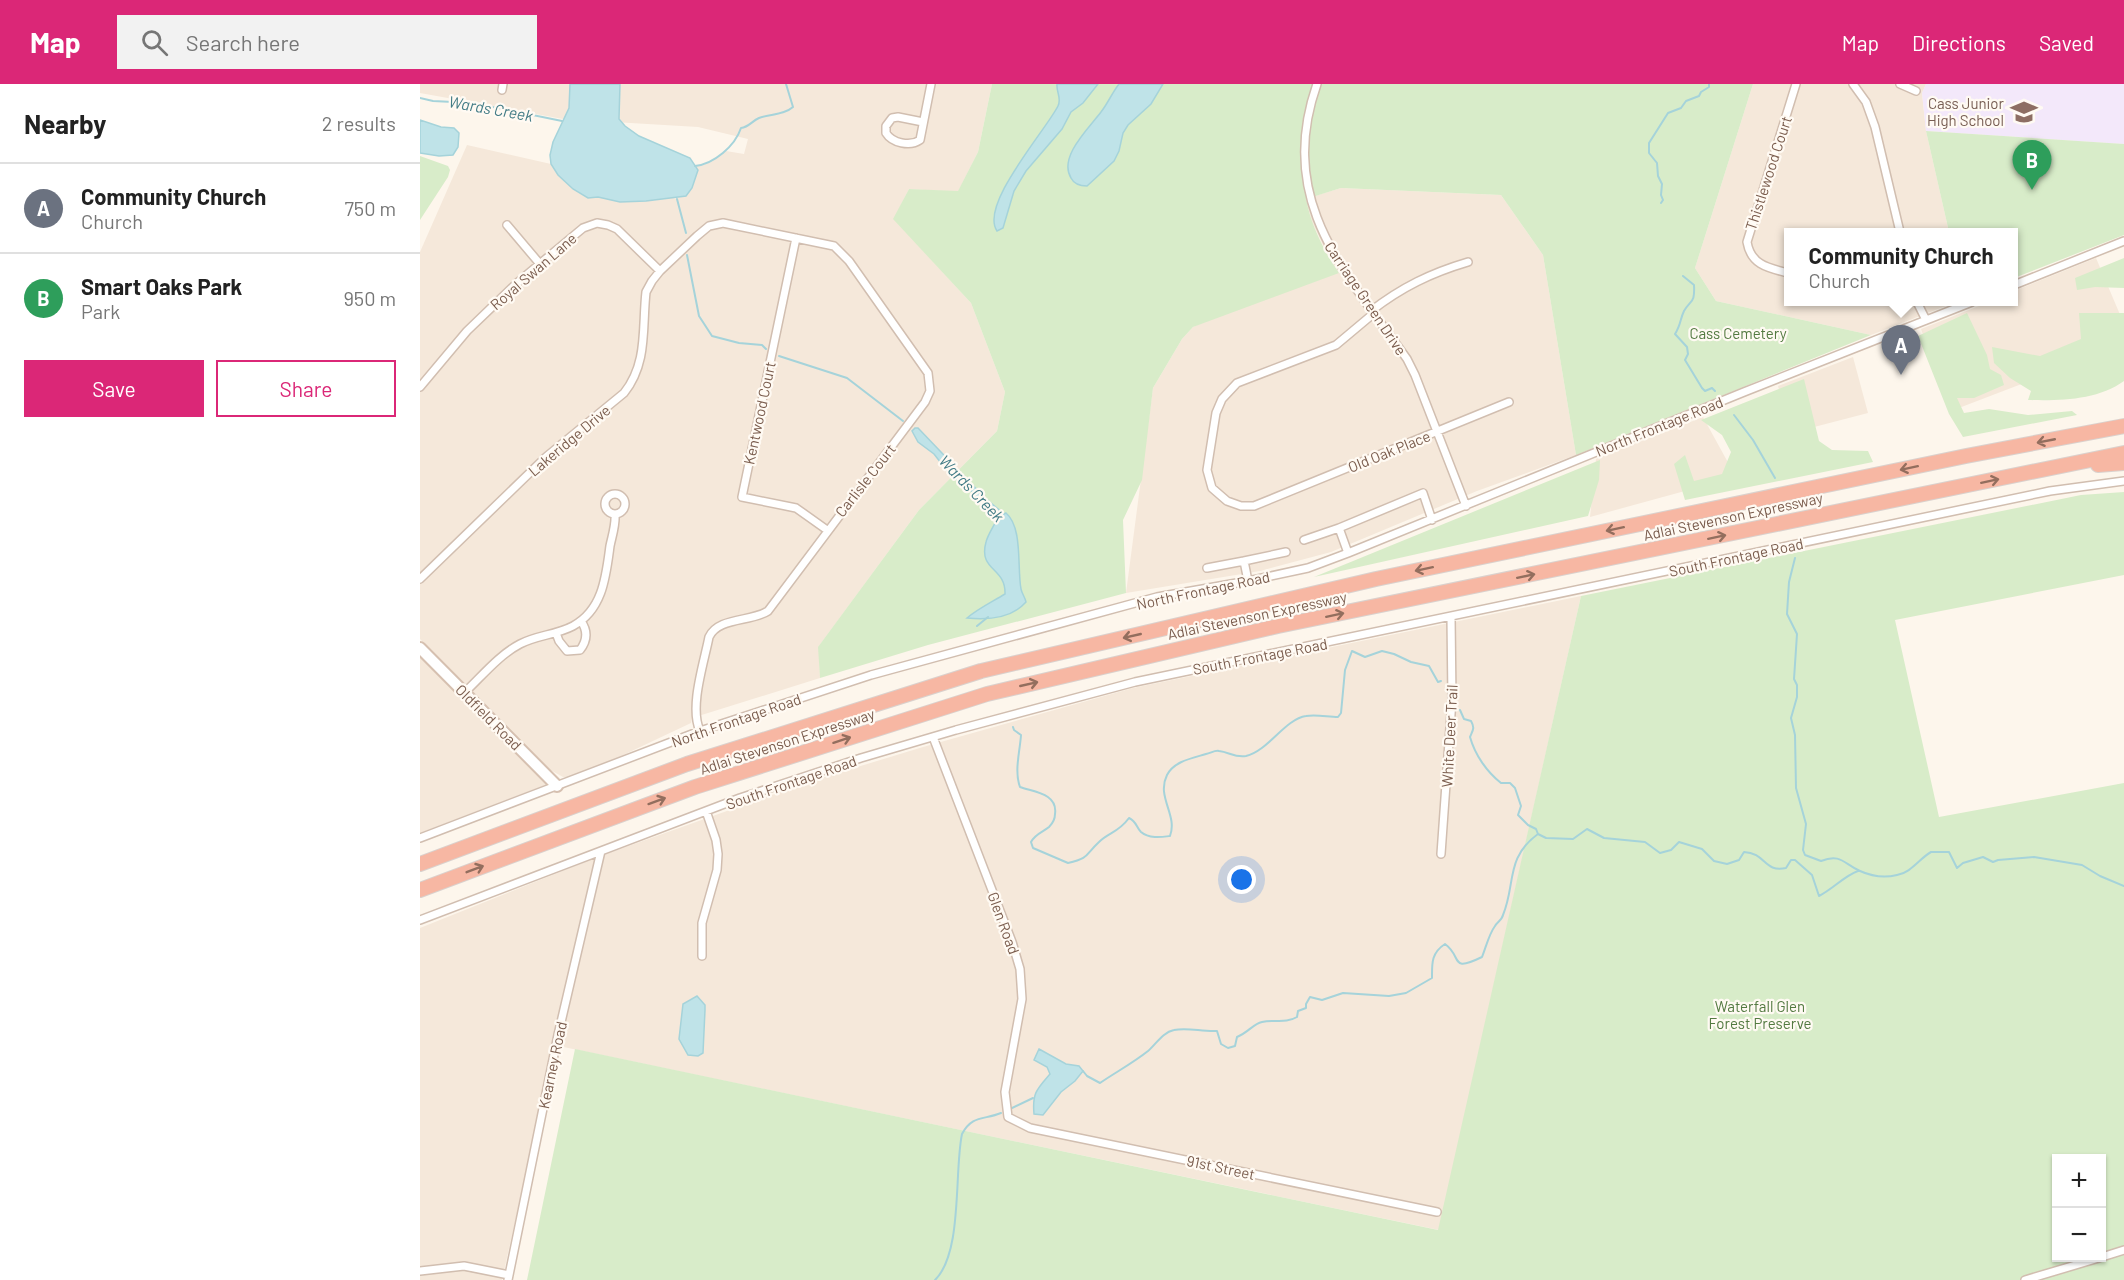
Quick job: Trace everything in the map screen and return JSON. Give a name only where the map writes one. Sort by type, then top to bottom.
[{"type":"highway","points":[[2076,435],[2124,418]]},
{"type":"highway","name":"Adlai Stevenson Expressway","points":[[420,864],[687,764],[981,671],[1376,579],[1966,456],[2124,426]]},
{"type":"highway","name":"Adlai Stevenson Expressway","points":[[420,890],[695,787],[987,694],[1278,626],[2124,453]]},
{"type":"highway","points":[[2045,469],[2124,463]]},
{"type":"street","points":[[923,122],[892,118],[886,126],[886,133],[893,140],[915,143],[920,140],[931,84]]},
{"type":"street","name":"Carriage Green Drive","points":[[1317,84],[1309,109],[1304,169],[1322,231],[1336,259],[1407,359],[1438,431],[1466,506]]},
{"type":"street","name":"Thistlewood Court","points":[[1784,272],[1758,264],[1748,250],[1747,242],[1796,84]]},
{"type":"street","points":[[1853,84],[1866,102],[1875,127],[1899,228]]},
{"type":"street","points":[[1900,84],[1916,91]]},
{"type":"street","name":"Royal Swan Lane","points":[[420,387],[467,331],[540,264],[591,224],[603,223],[623,233],[660,271]]},
{"type":"street","name":"Carlisle Court","points":[[660,271],[709,226],[727,224],[834,246],[843,254],[928,373],[930,385],[925,402],[768,611],[719,625],[712,631],[696,703],[696,722],[700,731]]},
{"type":"street","points":[[507,225],[540,264]]},
{"type":"street","name":"Kentwood Court","points":[[796,238],[742,497],[796,508],[827,530]]},
{"type":"street","points":[[2018,283],[2124,241]]},
{"type":"street","name":"Old Oak Place","points":[[1468,262],[1416,281],[1392,295],[1336,345],[1238,383],[1219,405],[1207,461],[1212,488],[1235,505],[1254,506],[1509,402]]},
{"type":"street","name":"Lakeridge Drive","points":[[420,579],[546,457],[573,433],[620,398],[629,388],[638,370],[643,352],[646,292],[660,271]]},
{"type":"street","points":[[1919,306],[1926,320]]},
{"type":"street","name":"North Frontage Road","points":[[420,838],[700,731],[871,675],[1157,597],[1308,568],[1962,306]]},
{"type":"street","name":"South Frontage Road","points":[[420,920],[706,811],[821,771],[933,737],[1135,682],[2050,491],[2124,481]]},
{"type":"street","points":[[1304,540],[1339,528],[1423,492],[1432,520]]},
{"type":"street","points":[[465,692],[505,654],[519,644],[539,636],[556,633],[581,621],[596,604],[604,585],[615,514]]},
{"type":"street","points":[[1339,528],[1348,553]]},
{"type":"street","points":[[1207,568],[1286,552]]},
{"type":"street","points":[[1244,561],[1248,581]]},
{"type":"street","name":"White Deer Trail","points":[[1441,854],[1452,700],[1452,617]]},
{"type":"street","points":[[556,633],[567,651],[580,650],[586,638],[586,631],[581,621]]},
{"type":"street","name":"Oldfield Road","points":[[420,648],[557,786]]},
{"type":"street","name":"Glen Road","points":[[933,737],[1012,942],[1020,969],[1022,1008],[1005,1092],[1008,1117]]},
{"type":"street","points":[[702,956],[701,936],[704,912],[718,861],[716,840],[706,811]]},
{"type":"street","name":"Kearney Road","points":[[509,1277],[558,1035],[601,851]]},
{"type":"street","name":"91st Street","points":[[1008,1117],[1030,1128],[1437,1212]]},
{"type":"street","points":[[2106,1255],[2124,1250]]},
{"type":"street","points":[[2025,1280],[2084,1262]]},
{"type":"street","points":[[420,1271],[464,1266],[509,1277]]},
{"type":"shaded area","points":[[420,84],[992,84],[978,152],[958,192],[909,189],[894,219],[971,303],[1005,392],[997,431],[919,510],[819,646],[820,678],[692,718],[691,723],[619,757],[570,777],[563,777],[545,767],[420,639],[420,252],[467,145],[551,164],[558,175],[588,198],[598,197],[620,202],[658,200],[669,197],[677,199],[698,170],[695,166],[704,165],[726,151],[744,154],[748,139],[698,127],[563,119],[420,93]]},
{"type":"shaded area","points":[[1753,84],[1926,84],[1922,93],[1926,131],[1948,228],[1784,228],[1784,306],[1946,306],[1871,335],[1716,301],[1695,268]]},
{"type":"shaded area","name":"Cass Junior High School","points":[[1926,84],[2124,84],[2124,144],[1926,131],[1922,93]]},
{"type":"shaded area","points":[[1341,188],[1501,195],[1543,255],[1576,455],[1477,491],[1331,552],[1260,571],[1126,593],[1153,388],[1182,339],[1193,327],[1329,258],[1312,222],[1305,199]]},
{"type":"shaded area","points":[[2096,258],[2124,324],[2124,345],[1951,411],[1921,329],[1979,306],[2018,306],[2018,289]]},
{"type":"shaded area","points":[[1853,357],[1868,413],[1791,433],[1778,386]]},
{"type":"shaded area","points":[[1703,417],[1736,477],[1590,517],[1596,459]]},
{"type":"shaded area","points":[[1581,596],[1439,1230],[554,1045],[502,1280],[420,1280],[420,928],[595,858],[808,782],[923,747],[1133,688]]},
{"type":"shaded area","points":[[420,655],[548,784],[420,833]]},
{"type":"green space","name":"Cass Cemetery","points":[[992,84],[1753,84],[1695,268],[1716,301],[1871,335],[1576,455],[1543,255],[1501,195],[1341,188],[1306,199],[1319,238],[1339,273],[1193,327],[1182,339],[1153,388],[1142,480],[1123,520],[1126,593],[928,645],[820,678],[818,647],[919,510],[997,431],[1005,392],[971,303],[893,219],[909,189],[958,191],[978,152]]},
{"type":"green space","points":[[1926,131],[2124,144],[2124,235],[2018,276],[2018,228],[1948,228]]},
{"type":"green space","points":[[420,156],[448,166],[450,170],[448,177],[420,220]]},
{"type":"green space","points":[[2124,258],[2124,288],[2095,287],[2077,290],[2075,278]]},
{"type":"green space","points":[[1967,313],[1987,355],[1990,369],[2001,375],[2004,385],[1974,398],[1957,398],[1964,413],[1989,409],[2028,415],[2072,411],[2077,415],[1963,437],[1949,414],[1918,336]]},
{"type":"green space","points":[[2079,313],[2124,313],[2124,381],[2091,396],[2028,400],[2031,391],[2010,378],[1994,363],[1992,347],[2040,356],[2081,339]]},
{"type":"green space","points":[[1804,379],[1819,441],[1832,450],[1868,451],[1873,462],[1685,500],[1674,464],[1685,455],[1694,481],[1722,474],[1731,452],[1722,435],[1701,420]]},
{"type":"green space","points":[[1600,460],[1599,480],[1588,516],[1314,577]]},
{"type":"green space","name":"Waterfall Glen Forest Preserve","points":[[2124,492],[2124,575],[1895,620],[1939,817],[2124,783],[2124,1280],[527,1280],[575,1049],[1438,1230],[1581,596],[2081,495]]},
{"type":"water","points":[[570,84],[620,84],[619,119],[625,126],[639,136],[690,158],[698,170],[692,188],[686,196],[620,202],[598,197],[588,198],[573,189],[558,175],[551,164],[550,155],[553,142],[569,108]]},
{"type":"water","points":[[1057,84],[1098,84],[1083,103],[1071,112],[1062,129],[1026,171],[1014,191],[1003,228],[997,231],[994,219],[997,204],[1016,168],[1058,106]]},
{"type":"water","points":[[1119,84],[1163,84],[1151,104],[1128,125],[1114,161],[1087,186],[1082,186],[1072,180],[1068,170],[1072,152]]},
{"type":"water","points":[[420,120],[441,127],[454,128],[459,133],[458,147],[453,155],[439,156],[420,153]]},
{"type":"water","points":[[918,428],[985,498],[1011,519],[1017,538],[1021,589],[1026,602],[1014,612],[991,618],[967,618],[1005,594],[1004,585],[986,559],[985,551],[987,539],[997,519],[972,492],[948,472],[934,454],[918,442],[912,431]]},
{"type":"water","points":[[697,996],[705,1005],[703,1053],[698,1056],[688,1055],[679,1039],[683,1004]]},
{"type":"water","points":[[1039,1049],[1066,1064],[1079,1066],[1083,1071],[1061,1092],[1043,1115],[1034,1114],[1034,1101],[1039,1088],[1050,1074],[1047,1067],[1034,1060]]},
{"type":"waterway","name":"Wards Creek","points":[[695,166],[709,162],[723,153],[734,141],[741,128],[759,118],[781,113],[793,107],[786,84]]},
{"type":"waterway","points":[[1661,203],[1663,200],[1662,184],[1658,176],[1657,163],[1649,153],[1649,143],[1668,113],[1681,108],[1686,101],[1699,96],[1709,87],[1709,84]]},
{"type":"waterway","name":"Wards Creek","points":[[420,98],[473,103],[562,121]]},
{"type":"waterway","name":"Wards Creek","points":[[677,199],[686,233]]},
{"type":"waterway","name":"Wards Creek","points":[[687,255],[699,316],[712,336],[739,343],[762,345],[766,349]]},
{"type":"waterway","points":[[1683,276],[1694,285],[1694,295],[1684,311],[1675,334],[1687,347],[1688,354],[1685,360],[1702,388],[1705,391],[1712,388],[1715,391]]},
{"type":"waterway","name":"Wards Creek","points":[[779,356],[847,378],[903,421]]},
{"type":"waterway","points":[[1734,415],[1753,440],[1775,478]]},
{"type":"waterway","points":[[1795,558],[1789,582],[1787,614],[1797,634],[1794,679],[1797,685],[1797,697],[1791,718],[1795,735],[1796,788],[1806,824],[1803,850],[1805,855],[1821,861],[1833,858],[1842,860],[1864,873],[1883,876],[1902,874],[1931,852],[1949,852],[1957,868],[1963,863],[1983,857],[1993,862],[2034,857],[2082,865],[2124,886]]},
{"type":"waterway","name":"Wards Creek","points":[[977,626],[988,617]]},
{"type":"waterway","name":"Wards Creek","points":[[1013,727],[1021,735],[1017,768],[1020,787],[1044,794],[1055,807],[1054,821],[1033,839],[1031,842],[1033,848],[1068,863],[1084,858],[1129,818],[1134,821],[1139,830],[1148,836],[1170,836],[1172,828],[1164,783],[1170,770],[1179,763],[1216,751],[1246,756],[1262,748],[1298,718],[1314,715],[1338,717],[1341,713],[1345,670],[1352,651],[1365,657],[1382,651],[1394,654],[1411,662],[1429,666],[1438,682],[1441,681]]},
{"type":"waterway","points":[[1460,710],[1464,719],[1472,723],[1473,729],[1470,737],[1482,763],[1501,783],[1510,783],[1515,788],[1521,806],[1518,815],[1536,829],[1538,834],[1546,838],[1573,839],[1587,829],[1604,838],[1645,842],[1660,853],[1671,850],[1679,842],[1702,849],[1714,861],[1727,864],[1739,860],[1744,852],[1751,853],[1773,868],[1779,869],[1786,868],[1791,860],[1795,860],[1812,875],[1819,896],[1858,871]]},
{"type":"waterway","points":[[1083,1071],[1100,1083],[1148,1051],[1163,1036],[1174,1030],[1217,1031],[1221,1044],[1228,1048],[1235,1046],[1237,1037],[1259,1023],[1297,1017],[1298,1011],[1306,1008],[1310,997],[1322,1000],[1343,993],[1389,996],[1406,993],[1432,978],[1432,963],[1435,955],[1445,944],[1461,963],[1465,964],[1482,957],[1491,933],[1502,917],[1507,904],[1513,872],[1520,852],[1538,834]]},
{"type":"waterway","points":[[1008,1110],[1033,1098]]},
{"type":"waterway","points":[[935,1280],[944,1267],[954,1232],[962,1134],[974,1121],[1001,1113]]},
{"type":"place","name":"Cass Junior High School","points":[[2024,112]]},
{"type":"place","name":"Smart Oaks Park","points":[[2032,190]]},
{"type":"place","name":"Community Church","points":[[1901,375]]}]
